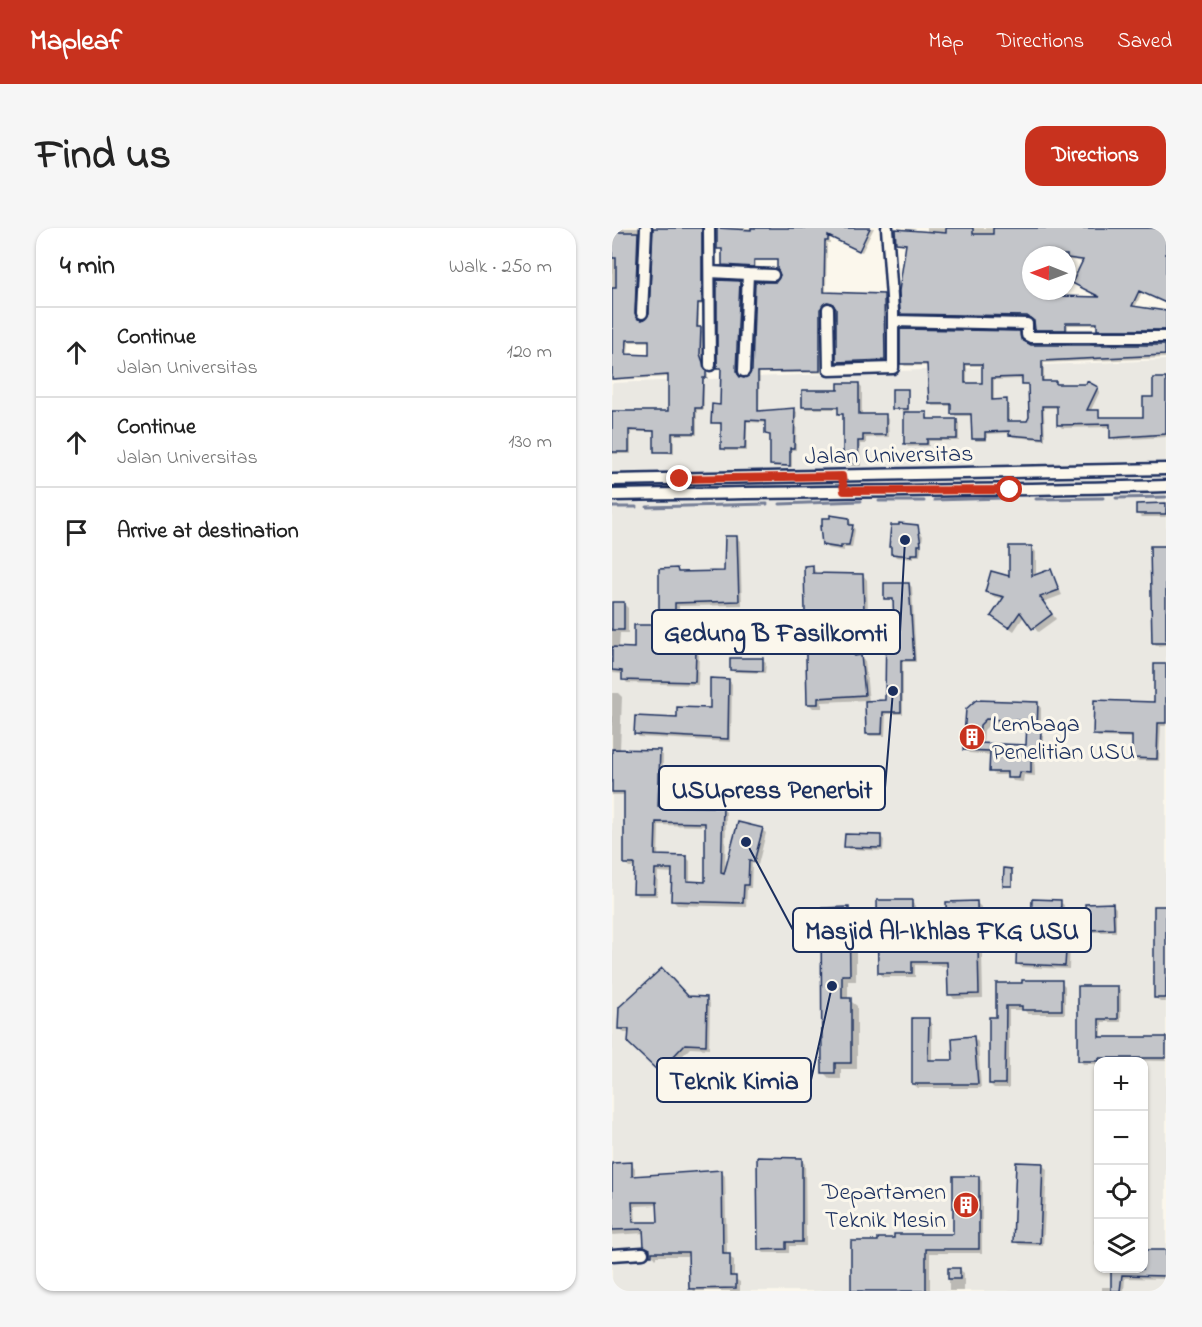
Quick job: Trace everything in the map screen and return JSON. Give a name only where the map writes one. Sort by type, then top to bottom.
[{"type":"street","points":[[642,313],[646,228]]},
{"type":"street","points":[[709,228],[710,365]]},
{"type":"street","points":[[828,309],[828,368],[830,371],[893,368],[893,321],[887,228]]},
{"type":"street","points":[[710,272],[773,275]]},
{"type":"street","points":[[744,371],[748,274]]},
{"type":"street","points":[[893,321],[1028,324],[1027,335],[1031,337],[1166,337]]},
{"type":"street","points":[[1151,469],[1151,486]]},
{"type":"street","name":"Jalan Universitas","points":[[612,480],[1166,469]]},
{"type":"street","points":[[1102,470],[1103,487]]},
{"type":"street","points":[[943,473],[943,491]]},
{"type":"street","points":[[842,476],[844,491]]},
{"type":"street","points":[[774,477],[774,492]]},
{"type":"street","points":[[716,493],[717,478]]},
{"type":"street","points":[[642,495],[643,480]]},
{"type":"street","name":"Jalan Universitas","points":[[612,495],[1021,491],[1166,486]]},
{"type":"street","points":[[612,1255],[643,1253]]},
{"type":"shaded area","points":[[1166,360],[1166,1291],[612,1291],[612,383]]},
{"type":"building","points":[[653,228],[702,228],[702,303],[698,303],[697,327],[701,327],[700,354],[706,378],[703,378],[702,408],[695,408],[695,433],[672,433],[672,452],[654,452],[654,431],[629,430],[629,452],[612,452],[612,411],[668,411],[668,375],[612,379],[612,288],[616,288],[616,258],[612,258],[612,232],[638,232],[635,313],[638,319],[642,320],[649,313]],"holes":[[[627,340],[649,340],[649,355],[626,354]]]},
{"type":"building","points":[[717,228],[751,230],[751,228],[870,228],[859,251],[828,236],[828,241],[825,241],[824,292],[884,294],[885,360],[836,362],[836,309],[832,303],[827,302],[820,309],[820,371],[758,372],[758,411],[795,408],[794,448],[790,448],[790,466],[770,465],[770,435],[765,434],[765,421],[746,420],[745,449],[721,449],[721,423],[711,423],[712,404],[720,405],[721,368],[717,368],[717,280],[740,281],[736,371],[740,377],[744,378],[752,371],[755,282],[776,282],[780,275],[777,260],[754,260],[754,267],[722,265],[722,249],[717,249]]},
{"type":"building","points":[[946,228],[973,228],[973,234],[993,234],[993,228],[1166,228],[1166,303],[1139,291],[1132,306],[1166,311],[1166,330],[1097,330],[1097,323],[1066,323],[1066,330],[1035,330],[1034,321],[1027,316],[900,314],[899,291],[906,244],[896,243],[895,229],[946,233]]},
{"type":"building","points":[[900,329],[1020,331],[1021,339],[1031,345],[1165,345],[1165,355],[1042,361],[1042,381],[1056,381],[1056,384],[1086,384],[1087,381],[1098,387],[1087,410],[1099,410],[1099,417],[1143,417],[1143,397],[1153,397],[1153,378],[1166,378],[1166,434],[1110,438],[1110,424],[1057,425],[1057,406],[1042,406],[1043,438],[1009,435],[1009,431],[985,432],[985,439],[972,439],[971,414],[951,414],[951,404],[929,404],[927,364],[900,364]],"holes":[[[965,364],[982,364],[982,383],[965,383]],[[1022,377],[1022,384],[1028,384],[1029,417],[1027,421],[1007,421],[1007,399],[992,400],[992,378]]]},
{"type":"building","points":[[838,383],[859,383],[859,414],[886,414],[886,435],[863,435],[863,441],[858,441],[858,463],[843,463],[843,414],[838,414],[838,407],[802,407],[802,390],[838,390]]},
{"type":"building","points":[[892,389],[908,389],[908,409],[892,409]]},
{"type":"building","points":[[904,412],[927,412],[927,419],[957,419],[957,439],[927,439],[927,444],[904,444]]},
{"type":"building","points":[[1166,503],[1166,514],[1136,514],[1136,504]]},
{"type":"building","points":[[830,515],[849,518],[849,525],[853,525],[849,545],[841,545],[841,548],[822,545],[820,526],[822,526],[822,518],[830,518]]},
{"type":"building","points":[[899,523],[918,525],[921,545],[918,545],[918,554],[911,554],[911,556],[891,554],[891,547],[889,547],[891,525],[899,525]]},
{"type":"building","points":[[725,536],[737,536],[739,601],[675,603],[675,610],[659,610],[659,569],[677,568],[678,572],[724,571]]},
{"type":"building","points":[[1009,546],[1032,546],[1032,576],[1051,569],[1059,590],[1040,597],[1052,614],[1032,629],[1020,612],[1009,628],[991,616],[1004,597],[985,592],[991,571],[1009,576]]},
{"type":"building","points":[[1150,546],[1166,546],[1166,643],[1152,643]]},
{"type":"building","points":[[813,565],[813,573],[863,574],[864,611],[853,611],[854,656],[861,655],[865,695],[818,698],[818,704],[807,704],[804,566]]},
{"type":"building","points":[[884,583],[909,583],[914,660],[901,660],[901,712],[883,712],[882,734],[866,734],[865,701],[885,700],[886,625],[894,625],[893,599],[884,599]]},
{"type":"building","points":[[612,602],[624,602],[624,630],[612,630]]},
{"type":"building","points":[[634,625],[661,625],[661,649],[696,650],[695,682],[622,680],[622,671],[612,670],[612,647],[634,648]]},
{"type":"building","points":[[730,658],[763,658],[763,671],[730,670]]},
{"type":"building","points":[[1154,664],[1166,664],[1166,723],[1158,723],[1157,759],[1132,758],[1132,736],[1093,735],[1094,700],[1154,702]]},
{"type":"building","points":[[710,678],[729,679],[728,739],[634,734],[635,716],[677,718],[677,707],[710,708]]},
{"type":"building","points":[[976,700],[1038,702],[1037,731],[1041,731],[1040,749],[1031,748],[1031,773],[1020,772],[1019,778],[1007,778],[1007,772],[989,772],[990,751],[963,750],[966,709]],"holes":[[[986,719],[1027,721],[1026,745],[979,743],[980,725]]]},
{"type":"building","points":[[612,749],[660,750],[658,806],[723,807],[721,873],[724,874],[738,822],[763,828],[754,862],[749,861],[748,885],[744,885],[743,903],[671,901],[672,869],[655,869],[654,893],[633,893],[634,864],[624,864],[624,792],[612,792]],"holes":[[[656,822],[705,823],[705,882],[687,881],[687,856],[655,855]]]},
{"type":"building","points":[[845,834],[881,835],[881,848],[844,847]]},
{"type":"building","points":[[1004,868],[1012,869],[1012,886],[1003,886]]},
{"type":"building","points":[[1032,899],[1061,900],[1060,936],[1067,936],[1065,966],[1016,964],[1017,934],[1031,935]]},
{"type":"building","points":[[877,900],[912,900],[912,935],[947,935],[946,902],[977,901],[979,994],[948,995],[947,962],[912,962],[912,973],[878,973]]},
{"type":"building","points":[[1113,903],[1114,929],[1086,930],[1085,904]]},
{"type":"building","points":[[1154,906],[1166,906],[1166,998],[1154,998]]},
{"type":"building","points":[[849,907],[850,975],[842,975],[842,998],[851,998],[851,1063],[835,1063],[835,1073],[822,1073],[821,908]]},
{"type":"building","points":[[662,968],[688,996],[707,997],[706,1045],[685,1044],[659,1072],[628,1043],[629,1029],[618,1029],[619,1007]]},
{"type":"building","points":[[1022,980],[1062,980],[1062,1010],[1022,1010],[1022,1006],[1006,1006],[1005,1084],[989,1084],[989,1017],[996,1017],[996,983],[1022,983]]},
{"type":"building","points":[[1078,986],[1118,986],[1118,1019],[1099,1019],[1099,1037],[1166,1037],[1166,1058],[1094,1057],[1094,1061],[1078,1061]]},
{"type":"building","points":[[912,1018],[929,1018],[928,1060],[953,1060],[952,1038],[974,1036],[978,1084],[912,1084]]},
{"type":"building","points":[[757,1157],[802,1158],[802,1242],[786,1242],[786,1249],[758,1250]]},
{"type":"building","points":[[632,1162],[632,1176],[722,1170],[723,1254],[730,1254],[730,1276],[736,1276],[736,1288],[689,1289],[688,1252],[652,1252],[650,1256],[650,1249],[644,1246],[643,1229],[612,1230],[612,1163]],"holes":[[[632,1202],[657,1202],[658,1222],[633,1222]]]},
{"type":"building","points":[[1016,1162],[1043,1163],[1040,1243],[1013,1242]]},
{"type":"building","name":"Departamen Teknik Mesin","points":[[953,1176],[979,1176],[979,1249],[926,1249],[926,1291],[851,1291],[851,1241],[878,1241],[878,1238],[894,1238],[894,1234],[953,1234]]},
{"type":"building","points":[[1148,1250],[1166,1250],[1166,1276],[1122,1275],[1120,1291],[1111,1291],[1111,1273],[1148,1273]]},
{"type":"building","points":[[948,1268],[960,1268],[960,1279],[948,1279]]},
{"type":"waterway","points":[[1116,498],[1166,497]]},
{"type":"waterway","points":[[934,500],[1004,498]]},
{"type":"waterway","points":[[1036,499],[1103,498]]},
{"type":"waterway","points":[[780,504],[861,501]]},
{"type":"waterway","points":[[879,501],[924,501]]},
{"type":"waterway","points":[[647,507],[767,504]]},
{"type":"waterway","points":[[612,507],[636,507]]},
{"type":"place","name":"Gedung B Fasilkomti","points":[[905,540]]},
{"type":"place","name":"USUpress Penerbit","points":[[893,691]]},
{"type":"place","name":"Lembaga Penelitian USU","points":[[972,737]]},
{"type":"place","name":"Masjid Al-Ikhlas FKG USU","points":[[746,842]]},
{"type":"place","name":"Teknik Kimia","points":[[832,986]]},
{"type":"place","name":"Departamen Teknik Mesin","points":[[966,1205]]},
{"type":"route","points":[[680,479],[842,476],[844,491],[1010,490]]}]
